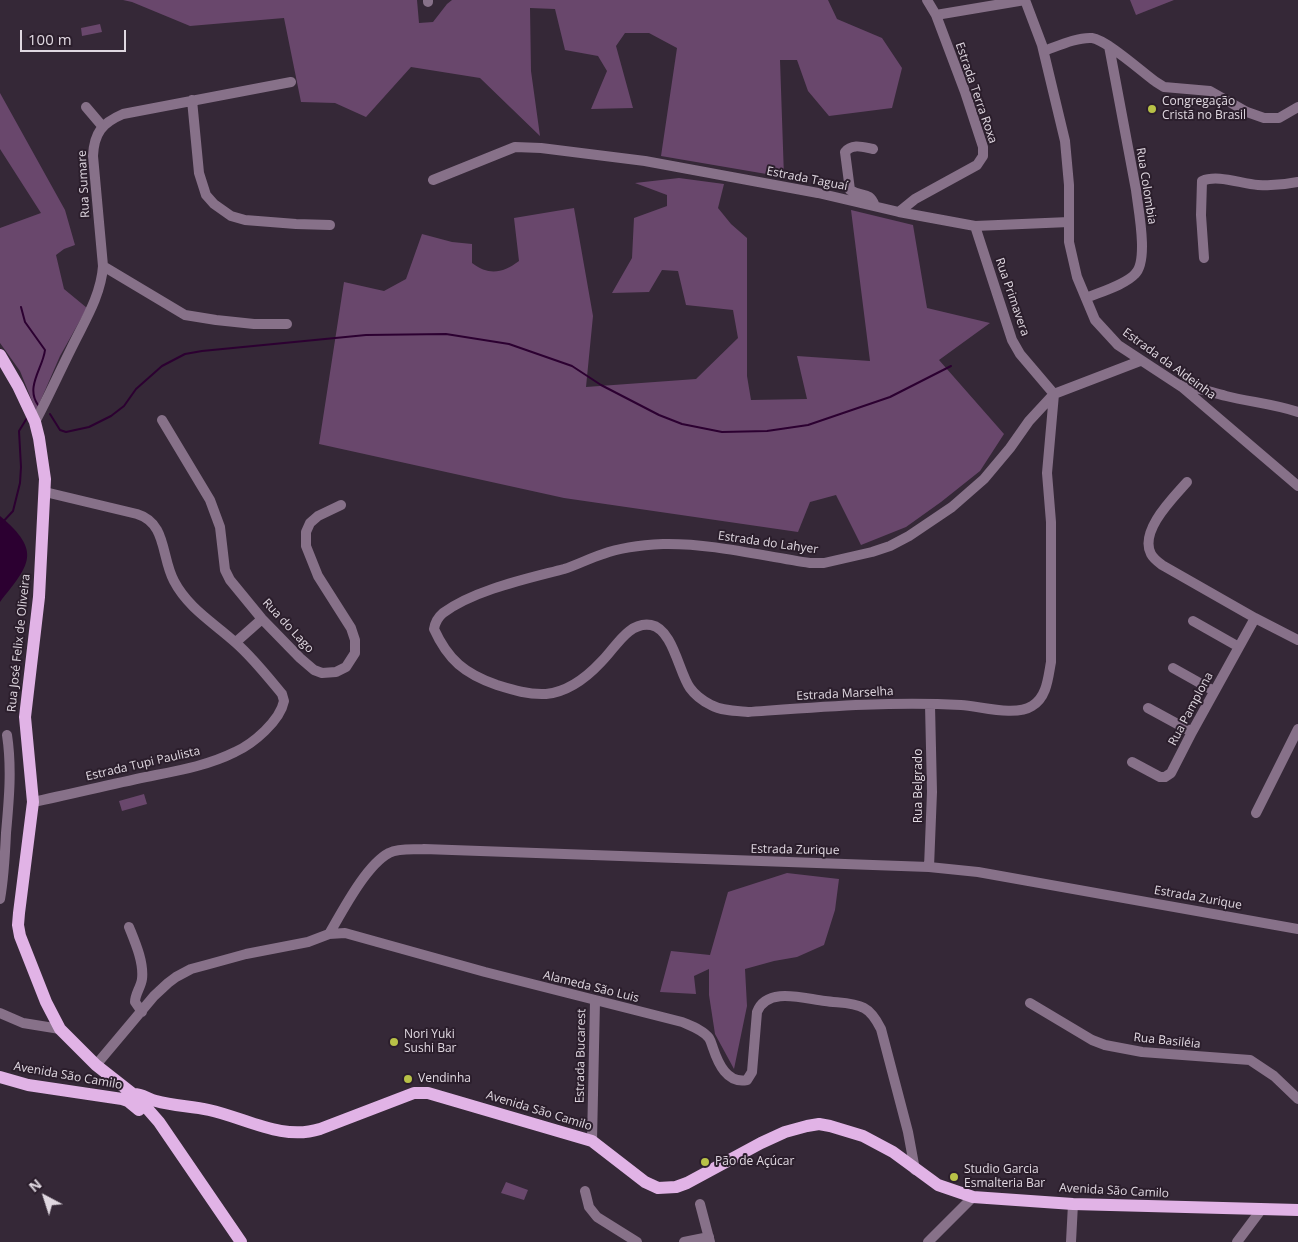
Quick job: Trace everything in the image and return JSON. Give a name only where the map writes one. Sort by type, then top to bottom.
[{"type":"main road","name":"Rua José Felix de Oliveira","points":[[0,355],[18,386],[35,422],[42,452],[45,479],[39,597],[25,717],[33,802],[18,926],[20,936],[46,1002],[60,1029],[96,1065],[140,1102],[170,1140],[241,1242]]},
{"type":"main road","name":"Avenida São Camilo","points":[[0,1077],[28,1085],[140,1102],[206,1109],[243,1119],[263,1127],[296,1133],[320,1129],[420,1092],[449,1098],[592,1141],[646,1182],[654,1187],[663,1189],[687,1183],[754,1146],[785,1132],[819,1124],[863,1136],[893,1152],[915,1170],[938,1185],[973,1197],[1072,1204],[1298,1210]]},
{"type":"street","name":"Estrada Terra Roxa","points":[[899,212],[915,199],[977,165],[983,156],[981,138],[936,15],[927,0]]},
{"type":"street","points":[[936,15],[1025,0]]},
{"type":"street","name":"Estrada da Aldeinha","points":[[1025,0],[1040,36],[1065,141],[1069,185],[1069,242],[1078,277],[1096,320],[1118,345],[1179,385],[1298,486]]},
{"type":"street","points":[[1044,51],[1085,38],[1099,40],[1164,87],[1210,91],[1256,117],[1278,118],[1298,107]]},
{"type":"street","name":"Rua Colombia","points":[[1086,298],[1133,276],[1139,269],[1142,258],[1136,190],[1109,46]]},
{"type":"street","points":[[86,107],[103,127],[111,119],[123,114],[291,82]]},
{"type":"street","points":[[192,100],[199,173],[206,195],[214,204],[230,216],[245,220],[330,225]]},
{"type":"street","name":"Rua Sumare","points":[[35,422],[52,391],[92,306],[102,277],[103,266],[93,156],[94,143],[103,127]]},
{"type":"street","points":[[873,149],[854,146],[848,148],[845,152],[850,190],[852,193],[869,196],[872,198],[875,206]]},
{"type":"street","name":"Estrada Taguaí","points":[[433,180],[515,147],[541,148],[646,161],[975,226],[1069,222]]},
{"type":"street","points":[[1204,258],[1201,215],[1202,181],[1212,178],[1276,186],[1298,182]]},
{"type":"street","name":"Rua Primavera","points":[[975,226],[1012,340],[1020,354],[1054,394]]},
{"type":"street","points":[[103,266],[185,315],[235,322],[287,324]]},
{"type":"street","name":"Estrada do Lahyer","points":[[434,630],[436,621],[441,615],[476,595],[566,568],[604,553],[629,546],[664,544],[696,546],[810,563],[824,563],[890,546],[909,536],[952,507],[984,479],[1010,448],[1029,421],[1054,394],[1140,361]]},
{"type":"street","points":[[1179,385],[1202,388],[1226,396],[1263,402],[1298,412]]},
{"type":"street","name":"Estrada Marselha","points":[[434,630],[449,655],[469,673],[520,692],[546,694],[566,688],[600,664],[624,636],[632,630],[652,625],[663,633],[669,642],[690,689],[712,705],[727,710],[748,712],[906,703],[960,705],[1005,711],[1025,710],[1033,706],[1039,699],[1047,684],[1051,662],[1050,522],[1047,473],[1054,394]]},
{"type":"street","name":"Rua do Lago","points":[[162,420],[203,487],[212,506],[220,527],[224,570],[230,580],[262,619],[306,664],[322,673],[336,672],[346,667],[352,660],[356,648],[351,628],[318,576],[306,546],[306,532],[310,523],[318,516],[341,505]]},
{"type":"street","points":[[1187,482],[1155,522],[1149,538],[1148,548],[1151,556],[1162,565],[1255,618],[1298,640]]},
{"type":"street","name":"Estrada Tupi Paulista","points":[[33,802],[201,765],[236,752],[270,726],[284,704],[284,698],[236,642],[194,608],[181,592],[173,579],[156,525],[148,518],[137,514],[45,492]]},
{"type":"street","name":"Rua Pamplona","points":[[1132,762],[1160,777],[1168,776],[1255,618]]},
{"type":"street","points":[[236,642],[262,619]]},
{"type":"street","points":[[1193,621],[1239,647]]},
{"type":"street","points":[[1173,668],[1214,691]]},
{"type":"street","name":"Rua Belgrado","points":[[929,867],[932,792],[930,705]]},
{"type":"street","points":[[1148,708],[1192,732]]},
{"type":"street","points":[[1256,814],[1298,729]]},
{"type":"street","points":[[0,899],[3,882],[10,780],[10,757],[7,735]]},
{"type":"street","name":"Estrada Zurique","points":[[329,934],[362,880],[384,856],[398,850],[424,849],[929,867],[978,872],[1298,929]]},
{"type":"street","points":[[129,927],[142,972],[141,982],[134,1002],[142,1012]]},
{"type":"street","name":"Alameda São Luis","points":[[96,1065],[154,996],[168,983],[191,969],[246,954],[308,942],[329,934],[345,933],[467,968],[682,1022],[699,1030],[710,1039],[719,1062],[728,1076],[743,1081],[749,1078],[753,1066],[756,1021],[759,1008],[764,1003],[776,997],[790,996],[851,1004],[865,1008],[877,1020],[880,1029],[908,1132],[915,1170]]},
{"type":"street","name":"Estrada Bucarest","points":[[592,1141],[595,1001]]},
{"type":"street","name":"Rua Basiléia","points":[[1030,1003],[1092,1040],[1105,1045],[1142,1052],[1250,1060],[1274,1076],[1298,1099]]},
{"type":"street","points":[[0,1013],[23,1023],[60,1029]]},
{"type":"street","points":[[585,1191],[589,1207],[597,1217],[637,1242]]},
{"type":"street","points":[[928,1242],[973,1197]]},
{"type":"street","points":[[684,1242],[709,1240],[700,1204]]},
{"type":"street","points":[[1071,1242],[1072,1204]]},
{"type":"street","points":[[1238,1242],[1261,1210]]},
{"type":"shaded area","points":[[123,0],[417,0],[419,23],[433,22],[452,0],[828,0],[837,19],[882,38],[902,68],[892,108],[829,116],[808,91],[797,60],[780,60],[784,177],[661,156],[677,48],[649,33],[625,33],[616,46],[633,108],[591,109],[607,71],[598,56],[565,50],[555,9],[530,8],[531,71],[540,136],[480,78],[411,67],[366,117],[335,103],[301,102],[284,18],[190,26]]},
{"type":"shaded area","points":[[1130,0],[1174,0],[1136,15]]},
{"type":"shaded area","points":[[100,24],[102,32],[82,36],[81,28]]},
{"type":"shaded area","points":[[0,93],[65,210],[75,245],[64,249],[56,255],[64,289],[87,308],[60,356],[36,411],[20,371],[0,343],[0,228],[41,213],[0,149]]},
{"type":"shaded area","points":[[679,178],[724,184],[718,208],[731,224],[747,238],[747,376],[751,400],[807,399],[797,356],[870,361],[851,210],[913,225],[927,308],[990,323],[939,360],[1004,434],[980,471],[906,527],[861,545],[836,495],[810,502],[798,532],[564,498],[319,444],[344,282],[384,291],[406,279],[422,234],[452,242],[472,244],[472,263],[484,270],[502,270],[519,261],[514,218],[574,208],[593,316],[586,387],[696,379],[738,338],[733,310],[686,305],[678,271],[662,270],[649,292],[612,293],[632,258],[634,218],[667,206],[667,195],[635,183]]},
{"type":"shaded area","points":[[0,516],[22,539],[27,549],[27,559],[18,578],[0,602]]},
{"type":"shaded area","points":[[144,794],[147,804],[122,811],[119,801]]},
{"type":"shaded area","points":[[787,873],[839,879],[835,910],[824,945],[797,957],[745,969],[747,1006],[734,1069],[715,1034],[709,995],[709,969],[694,976],[696,994],[660,992],[671,951],[710,955],[728,892]]},
{"type":"shaded area","points":[[506,1182],[528,1190],[524,1200],[501,1193]]},
{"type":"waterway","points":[[21,307],[25,322],[45,350],[33,391],[38,405]]},
{"type":"waterway","points":[[50,414],[60,430],[66,432],[89,427],[111,416],[124,406],[136,389],[162,366],[185,354],[366,335],[446,334],[509,344],[572,366],[601,385],[659,415],[682,424],[722,432],[767,431],[808,425],[890,397],[951,366]]},
{"type":"waterway","points":[[0,525],[13,511],[20,483],[19,431],[27,418]]},
{"type":"place","name":"Congregação Cristã no Brasil","points":[[1152,109]]},
{"type":"place","name":"Nori Yuki Sushi Bar","points":[[394,1042]]},
{"type":"place","name":"Vendinha","points":[[408,1079]]},
{"type":"place","name":"Pão de Açúcar","points":[[705,1162]]},
{"type":"place","name":"Studio Garcia Esmalteria Bar","points":[[954,1177]]}]
